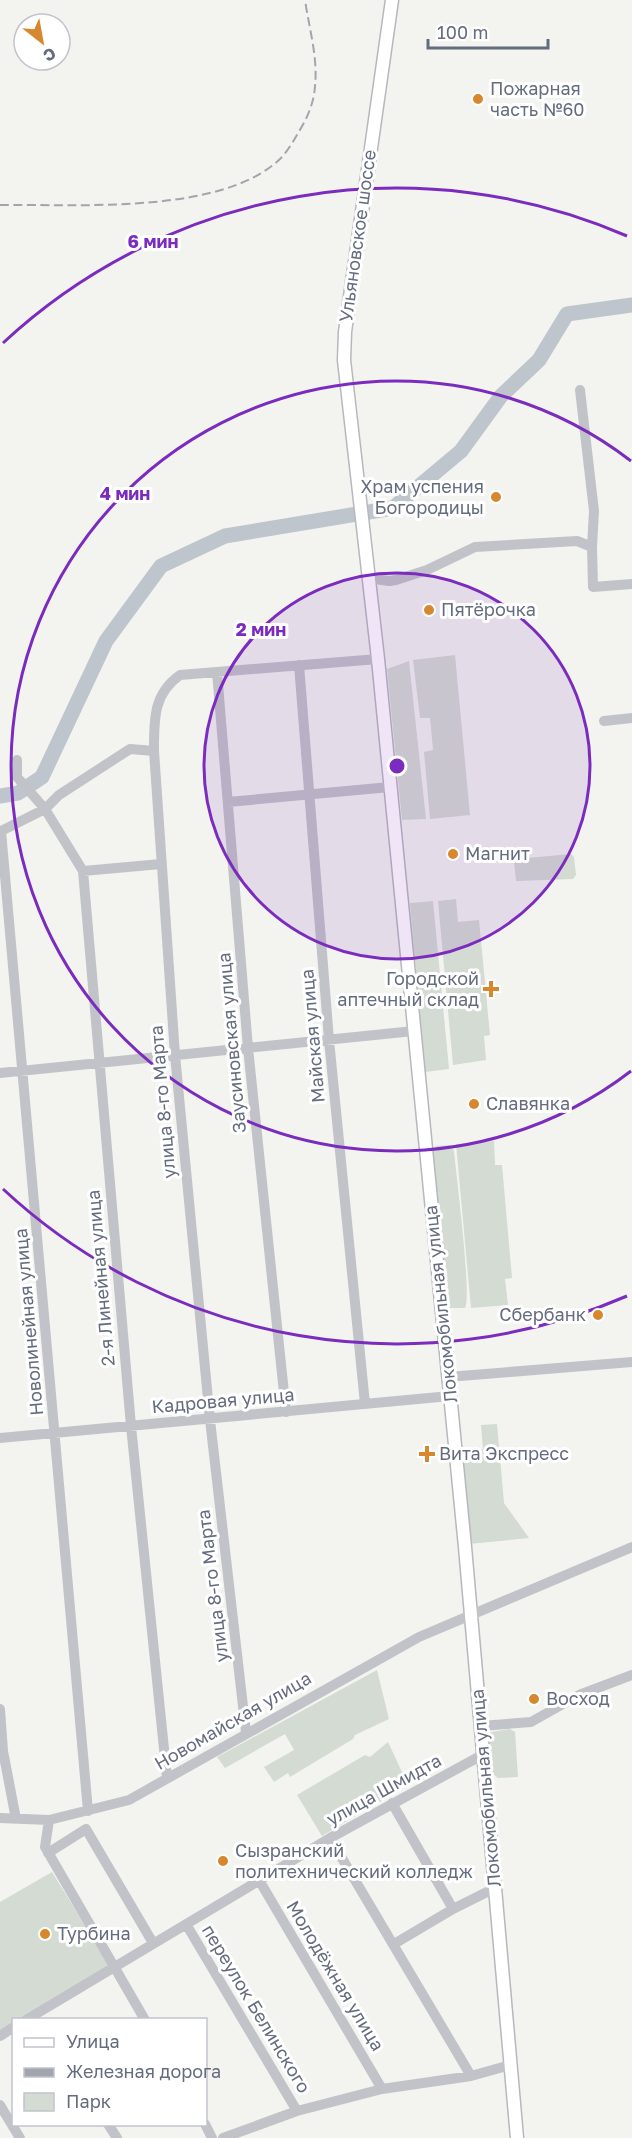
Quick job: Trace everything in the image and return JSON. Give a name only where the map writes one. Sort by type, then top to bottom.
[{"type":"main road","name":"Ульяновское шоссе","points":[[365,544],[344,360],[345,332],[392,0]]},
{"type":"main road","name":"Локомобильная улица","points":[[365,544],[471,1614],[510,2065]]},
{"type":"main road","points":[[510,2065],[517,2138]]},
{"type":"street","points":[[580,390],[594,512],[593,587],[632,584]]},
{"type":"street","points":[[368,578],[389,582],[396,580],[427,570],[475,547],[577,541],[592,548]]},
{"type":"street","name":"улица 8-го Марта","points":[[246,1732],[210,1420],[175,1055],[161,864],[154,718],[165,686],[180,675],[378,658]]},
{"type":"street","name":"Майская улица","points":[[299,665],[329,1040],[365,1404]]},
{"type":"street","name":"Заусиновская улица","points":[[217,672],[248,1048],[286,1412]]},
{"type":"street","points":[[604,721],[632,718]]},
{"type":"street","points":[[1,831],[45,809],[59,795],[130,749],[154,751]]},
{"type":"street","name":"2-я Линейная улица","points":[[17,760],[17,777],[45,809],[83,872],[130,1426],[167,1778]]},
{"type":"street","points":[[228,802],[390,787]]},
{"type":"street","name":"Новолинейная улица","points":[[1,831],[88,1811]]},
{"type":"street","points":[[83,872],[161,864]]},
{"type":"street","points":[[0,1073],[414,1031]]},
{"type":"street","points":[[448,1377],[632,1362]]},
{"type":"street","name":"Кадровая улица","points":[[0,1438],[450,1396]]},
{"type":"street","name":"Новомайская улица","points":[[0,1818],[49,1820],[129,1800],[419,1636],[632,1547]]},
{"type":"street","points":[[481,1726],[531,1722],[579,1695],[632,1675]]},
{"type":"street","points":[[0,1709],[3,1751],[16,1819]]},
{"type":"street","name":"улица Шмидта","points":[[28,2018],[330,1838],[483,1754]]},
{"type":"street","points":[[392,1803],[453,1909]]},
{"type":"street","points":[[49,1820],[45,1847],[144,2018]]},
{"type":"street","points":[[48,1853],[86,1829],[153,1943]]},
{"type":"street","points":[[330,1838],[471,2076]]},
{"type":"street","name":"Молодёжная улица","points":[[259,1880],[382,2089]]},
{"type":"street","points":[[394,1944],[453,1909],[495,1888]]},
{"type":"street","name":"переулок Белинского","points":[[186,1924],[297,2111]]},
{"type":"street","points":[[43,2009],[48,2018]]},
{"type":"street","points":[[223,2138],[297,2111],[382,2089],[471,2076],[510,2065]]},
{"type":"street","points":[[0,2104],[12,2124]]},
{"type":"green space","points":[[455,655],[470,815],[430,819],[424,752],[433,750],[430,718],[420,718],[413,660]]},
{"type":"green space","points":[[409,661],[426,819],[402,820],[387,669]]},
{"type":"green space","points":[[571,854],[574,857],[576,875],[573,879],[516,881],[514,861],[516,859]]},
{"type":"green space","points":[[456,899],[458,922],[479,920],[490,1035],[484,1036],[486,1060],[453,1065],[438,901]]},
{"type":"green space","points":[[433,901],[449,1069],[425,1072],[410,903]]},
{"type":"green space","points":[[494,1141],[495,1165],[502,1165],[512,1278],[505,1279],[508,1305],[471,1308],[456,1144]]},
{"type":"green space","points":[[450,1145],[454,1151],[463,1234],[467,1282],[465,1308],[450,1308],[446,1304],[432,1151],[436,1146]]},
{"type":"green space","points":[[497,1424],[504,1503],[529,1538],[469,1544],[460,1462],[475,1450],[483,1449],[481,1425]]},
{"type":"green space","points":[[377,1670],[389,1719],[355,1735],[353,1739],[290,1777],[288,1773],[274,1782],[264,1767],[294,1750],[285,1734],[225,1768],[217,1757]]},
{"type":"green space","points":[[510,1729],[515,1732],[518,1777],[498,1778],[489,1771],[485,1733]]},
{"type":"green space","points":[[388,1742],[408,1785],[322,1836],[297,1795],[365,1755],[370,1757]]},
{"type":"green space","name":"Турбина","points":[[52,1872],[110,1966],[22,2018],[12,2018],[12,2024],[0,2031],[0,1902]]},
{"type":"waterway","points":[[0,796],[18,793],[42,777],[106,641],[161,566],[225,536],[393,508],[461,451],[501,396],[539,360],[567,314],[632,305]]},
{"type":"railway","points":[[0,205],[147,203],[222,190],[254,177],[285,153],[312,105],[316,75],[305,0]]},
{"type":"place","name":"Пожарная часть №60","points":[[478,99]]},
{"type":"place","name":"Храм успения Богородицы","points":[[496,497]]},
{"type":"place","name":"Пятёрочка","points":[[429,610]]},
{"type":"place","name":"Магнит","points":[[453,854]]},
{"type":"place","name":"Городской аптечный склад","points":[[491,989]]},
{"type":"place","name":"Славянка","points":[[474,1104]]},
{"type":"place","name":"Сбербанк","points":[[598,1315]]},
{"type":"place","name":"Вита Экспресс","points":[[427,1454]]},
{"type":"place","name":"Восход","points":[[534,1699]]},
{"type":"place","name":"Сызранский политехнический колледж","points":[[223,1861]]},
{"type":"place","name":"Турбина","points":[[45,1934]]}]
